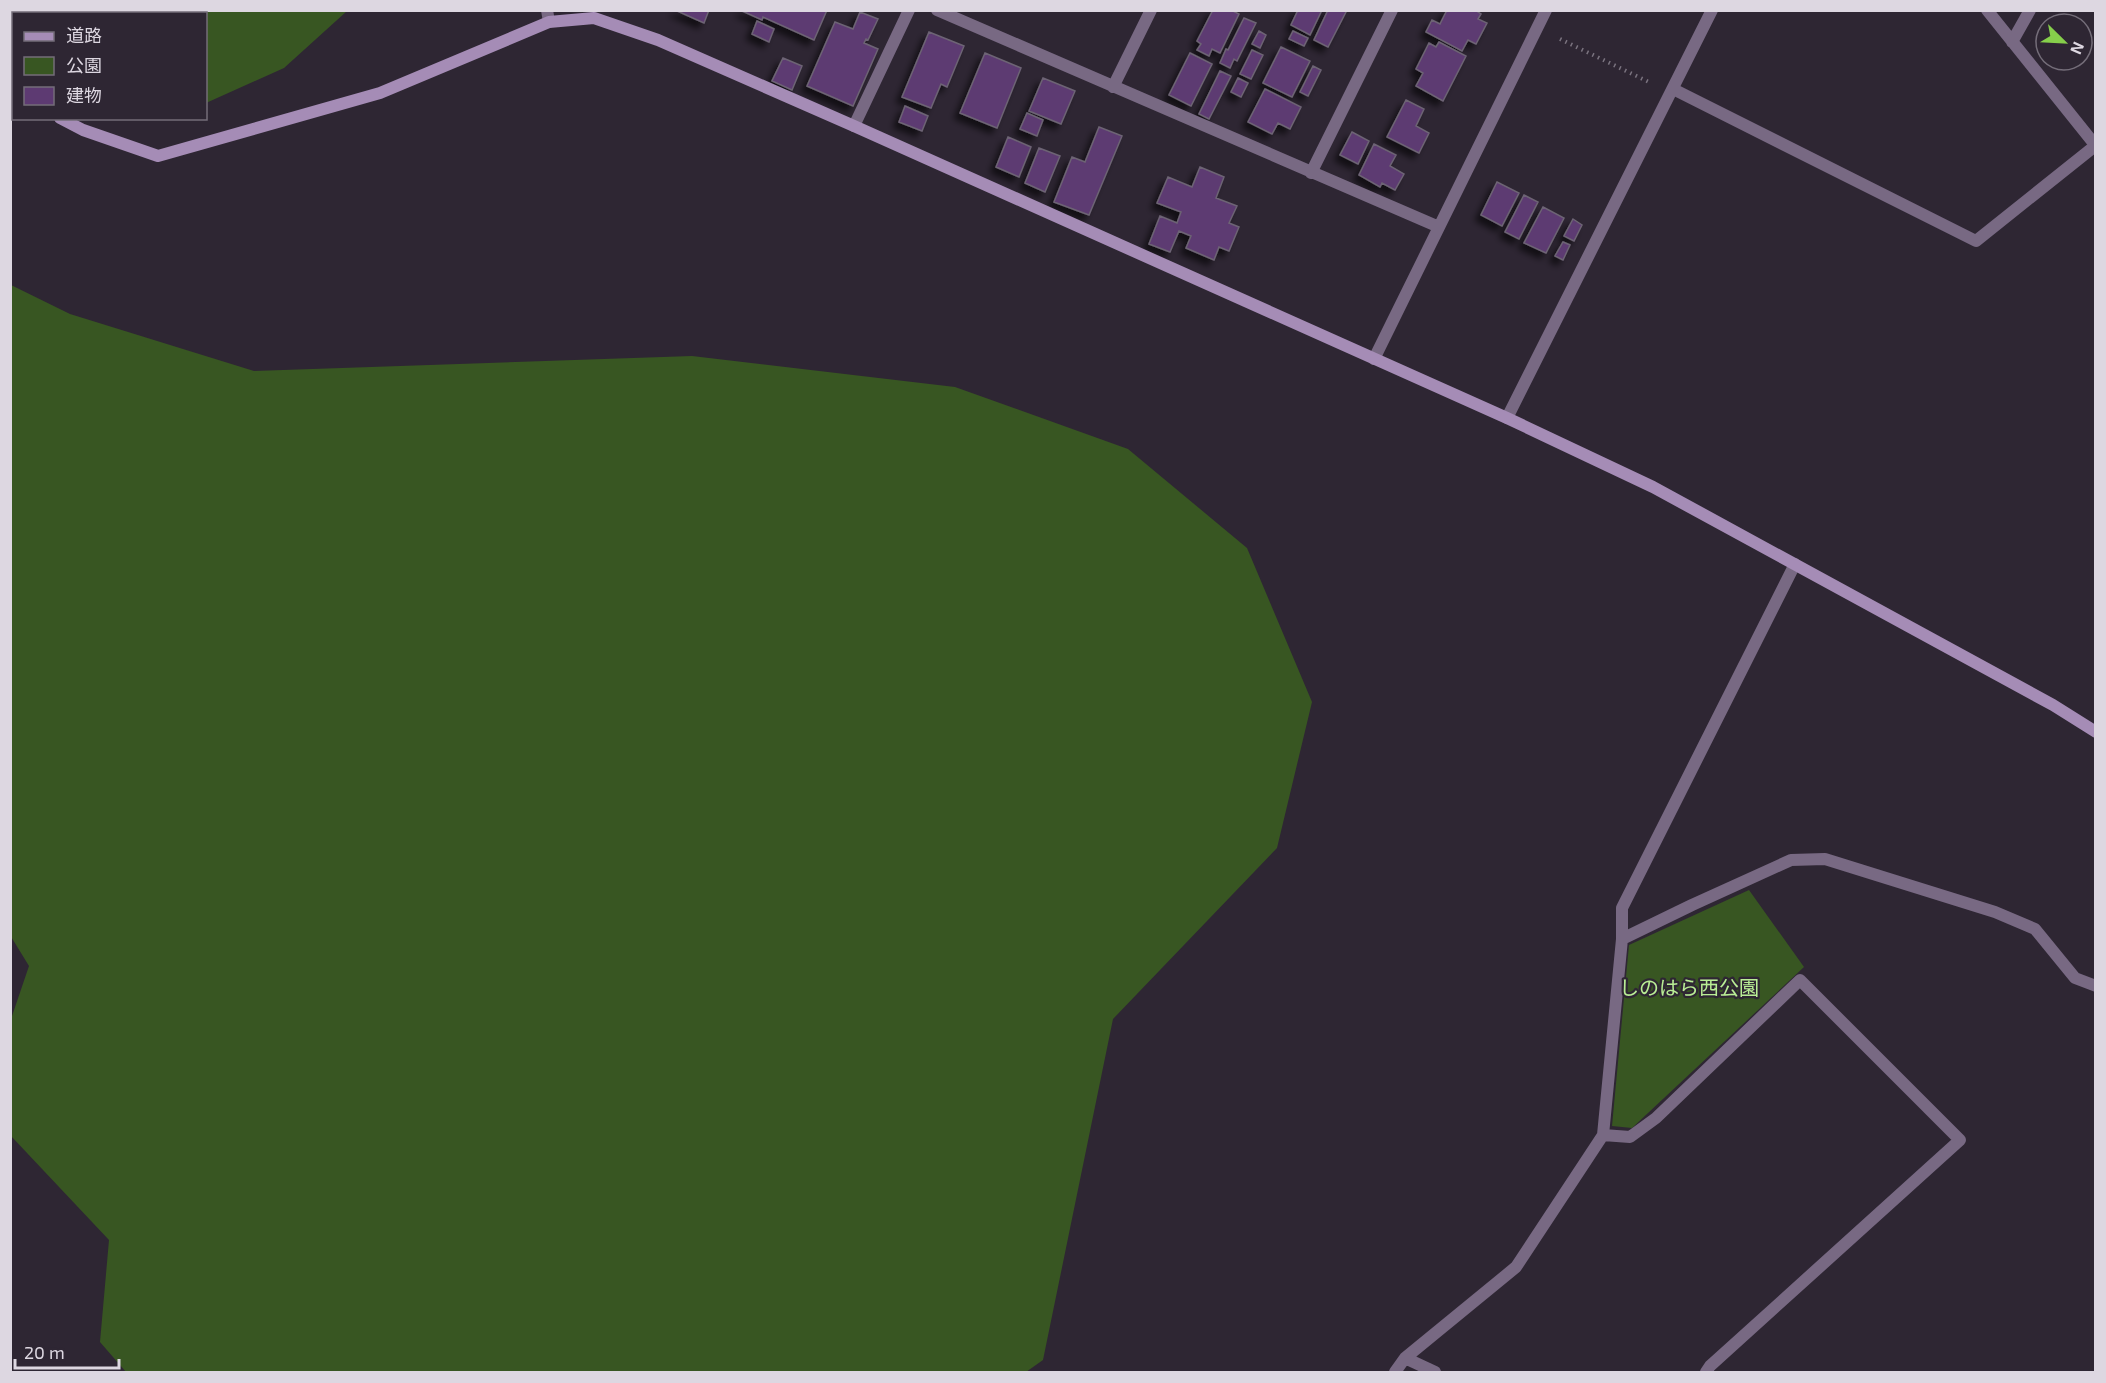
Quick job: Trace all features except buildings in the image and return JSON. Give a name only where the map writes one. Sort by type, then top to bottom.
[{"type":"street","points":[[854,126],[909,10]]},
{"type":"street","points":[[937,10],[1439,227]]},
{"type":"street","points":[[1113,87],[1151,10]]},
{"type":"street","points":[[1311,173],[1392,10]]},
{"type":"street","points":[[1374,359],[1546,10]]},
{"type":"street","points":[[1507,418],[1712,10]]},
{"type":"street","points":[[1671,91],[1977,241],[2095,146],[1987,10]]},
{"type":"street","points":[[2012,42],[2030,10]]},
{"type":"street","points":[[64,120],[83,130],[158,156],[380,93],[548,16],[594,18],[648,37],[854,126],[1507,418],[1653,487],[2053,705],[2096,732]]},
{"type":"street","points":[[1395,1372],[1405,1358],[1516,1267],[1603,1135],[1622,939],[1622,908],[1795,564]]},
{"type":"street","points":[[1622,939],[1791,860],[1825,860],[1995,912],[2035,929],[2075,978],[2096,986]]},
{"type":"street","points":[[1603,1135],[1630,1137],[1656,1118],[1800,980],[1959,1140],[1706,1372]]},
{"type":"street","points":[[1405,1358],[1435,1372]]},
{"type":"path","points":[[1560,39],[1671,91]]},
{"type":"green space","points":[[11,10],[347,11],[284,68],[207,103],[207,12],[12,12],[11,47]]},
{"type":"green space","points":[[11,285],[70,314],[254,371],[692,356],[955,387],[1128,449],[1247,548],[1312,702],[1277,848],[1113,1019],[1043,1360],[1026,1372],[126,1372],[100,1342],[109,1240],[11,1136],[11,1019],[29,966],[10,935]]},
{"type":"green space","name":"しのはら西公園","points":[[1749,890],[1804,967],[1632,1128],[1612,1126],[1629,945]]}]
